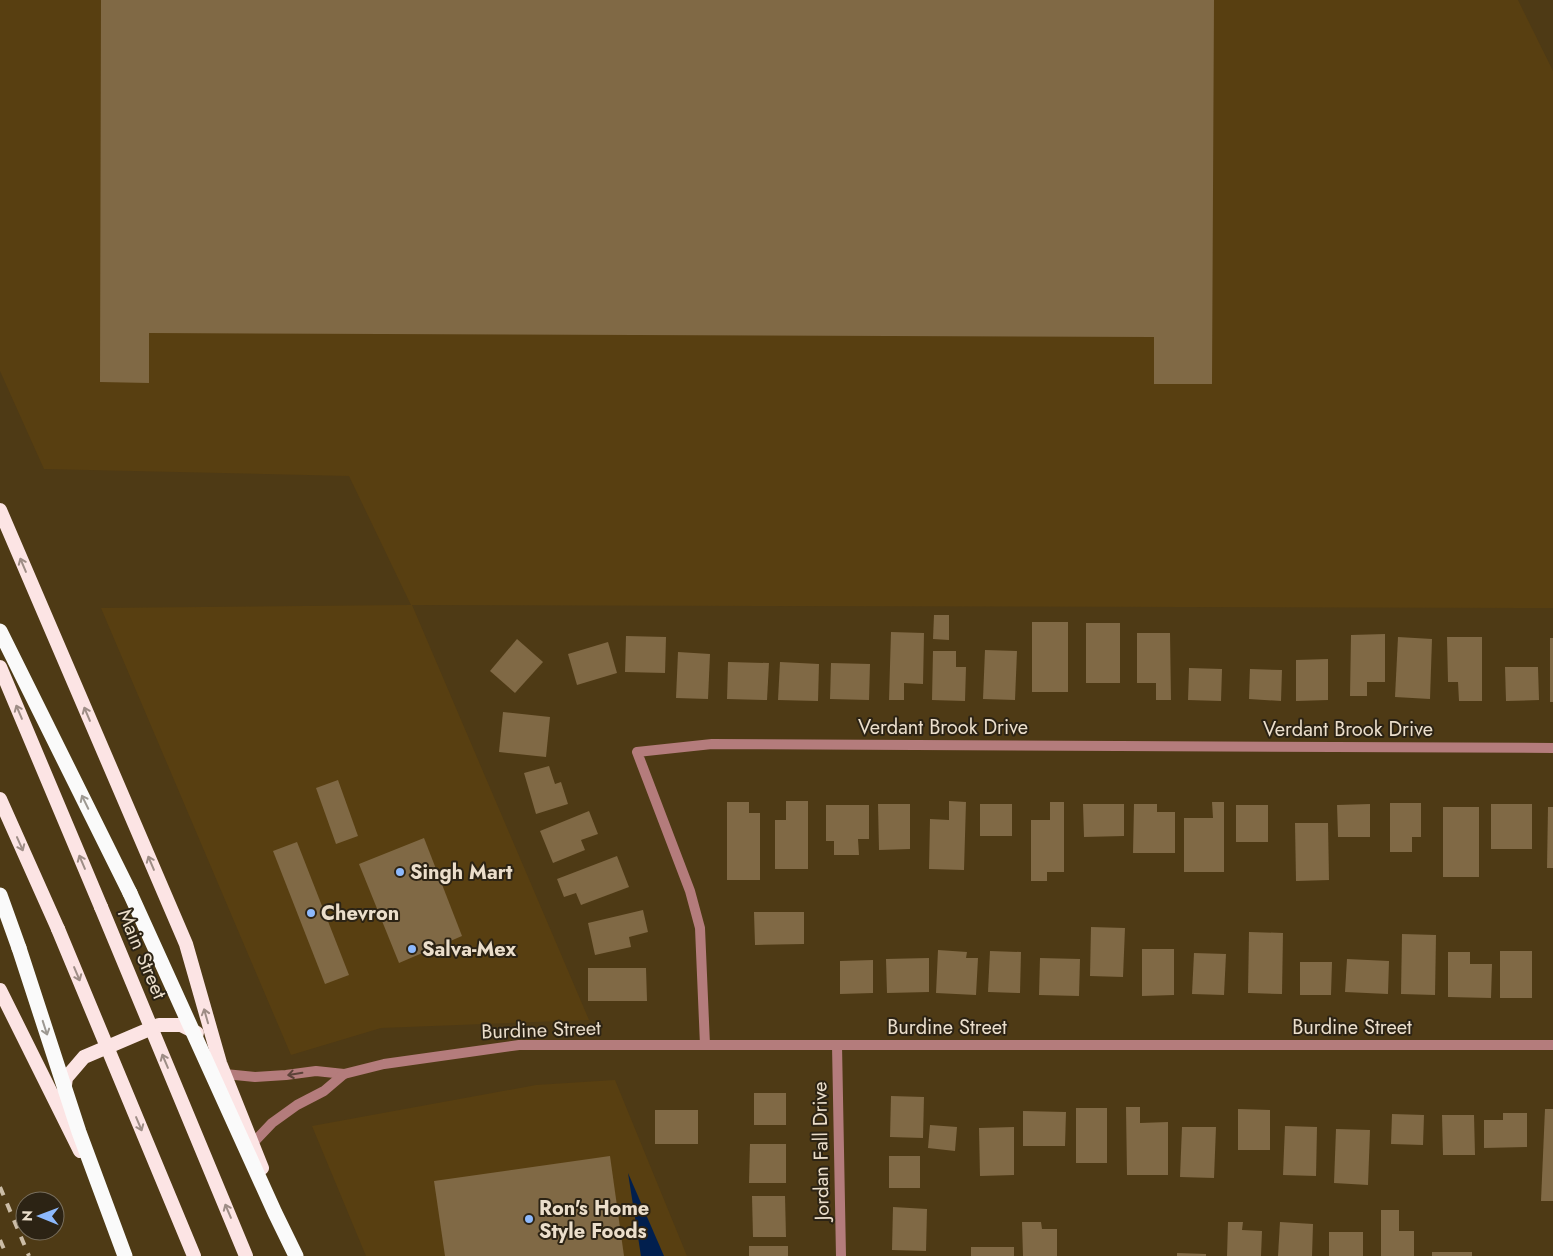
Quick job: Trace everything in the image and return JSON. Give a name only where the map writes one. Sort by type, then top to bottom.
[{"type":"highway","points":[[0,510],[186,944],[222,1069],[297,1256]]},
{"type":"highway","points":[[0,631],[130,893],[275,1213],[297,1256]]},
{"type":"highway","name":"Main Street","points":[[0,667],[246,1256]]},
{"type":"highway","points":[[0,799],[58,929],[194,1256]]},
{"type":"highway","points":[[0,895],[79,1132],[126,1256]]},
{"type":"highway","points":[[0,990],[89,1168],[126,1256]]},
{"type":"highway","points":[[67,1125],[62,1099],[66,1078],[84,1057],[159,1025],[182,1025],[202,1035],[222,1069]]},
{"type":"street","name":"Verdant Brook Drive","points":[[704,1045],[700,928],[690,891],[637,752],[712,744],[1553,748]]},
{"type":"street","name":"Burdine Street","points":[[222,1069],[255,1077],[286,1076],[316,1071],[344,1074],[384,1064],[519,1045],[1553,1045]]},
{"type":"street","name":"Jordan Fall Drive","points":[[837,1045],[840,1256]]},
{"type":"street","name":"Burdine Street","points":[[252,1144],[272,1123],[297,1105],[324,1091],[344,1074]]},
{"type":"shaded area","points":[[0,0],[1518,0],[1553,71],[1553,608],[412,605],[589,1020],[381,1028],[291,1055],[101,608],[411,605],[349,476],[44,469],[0,371]]},
{"type":"shaded area","points":[[615,1080],[687,1256],[366,1256],[312,1126],[536,1085]]},
{"type":"water","points":[[628,1173],[664,1256],[641,1256]]},
{"type":"building","points":[[101,0],[1214,0],[1212,384],[1154,384],[1154,337],[149,333],[149,383],[100,382]]},
{"type":"building","points":[[934,615],[949,615],[949,640],[933,639]]},
{"type":"building","points":[[1032,622],[1068,622],[1068,692],[1032,692]]},
{"type":"building","points":[[1086,623],[1120,623],[1120,683],[1086,683]]},
{"type":"building","points":[[891,632],[924,633],[923,684],[904,683],[904,700],[889,700]]},
{"type":"building","points":[[1137,633],[1170,633],[1171,700],[1156,700],[1156,683],[1137,683]]},
{"type":"building","points":[[1385,634],[1385,682],[1367,682],[1367,696],[1350,696],[1351,635]]},
{"type":"building","points":[[626,636],[666,637],[665,673],[625,672]]},
{"type":"building","points":[[1398,637],[1432,639],[1430,699],[1395,697]]},
{"type":"building","points":[[1447,637],[1482,637],[1482,701],[1459,701],[1458,682],[1448,682]]},
{"type":"building","points":[[1550,638],[1553,638],[1553,702],[1550,702]]},
{"type":"building","points":[[517,639],[543,662],[515,693],[490,671]]},
{"type":"building","points":[[608,642],[617,673],[577,685],[568,654]]},
{"type":"building","points":[[985,650],[1017,651],[1015,700],[983,699]]},
{"type":"building","points":[[933,651],[956,651],[956,667],[966,667],[965,701],[932,700]]},
{"type":"building","points":[[678,652],[710,654],[708,699],[676,698]]},
{"type":"building","points":[[1328,659],[1328,700],[1296,701],[1296,660]]},
{"type":"building","points":[[728,662],[769,663],[767,700],[727,699]]},
{"type":"building","points":[[780,662],[819,664],[818,701],[778,700]]},
{"type":"building","points":[[831,663],[870,664],[869,700],[830,699]]},
{"type":"building","points":[[1505,667],[1538,667],[1539,700],[1506,701]]},
{"type":"building","points":[[1189,668],[1222,669],[1221,701],[1188,700]]},
{"type":"building","points":[[1250,669],[1282,670],[1281,701],[1249,699]]},
{"type":"building","points":[[503,712],[550,717],[546,757],[499,752]]},
{"type":"building","points":[[549,766],[555,784],[561,782],[568,804],[536,814],[524,773]]},
{"type":"building","points":[[338,780],[358,836],[336,844],[316,788]]},
{"type":"building","points":[[786,801],[808,801],[808,869],[775,869],[775,820],[786,820]]},
{"type":"building","points":[[949,801],[966,802],[964,870],[929,869],[930,819],[949,820]]},
{"type":"building","points":[[727,802],[749,802],[749,813],[760,813],[760,880],[727,880]]},
{"type":"building","points":[[1050,802],[1064,802],[1064,872],[1047,872],[1047,881],[1031,881],[1031,820],[1050,820]]},
{"type":"building","points":[[1212,802],[1224,802],[1224,872],[1184,872],[1184,818],[1213,818]]},
{"type":"building","points":[[1390,803],[1421,803],[1421,837],[1412,837],[1412,852],[1390,852]]},
{"type":"building","points":[[878,804],[910,804],[910,849],[879,850]]},
{"type":"building","points":[[980,804],[1012,804],[1012,836],[980,836]]},
{"type":"building","points":[[1083,804],[1124,804],[1124,836],[1084,837]]},
{"type":"building","points":[[1134,804],[1157,804],[1157,812],[1175,812],[1175,853],[1133,853]]},
{"type":"building","points":[[1370,804],[1370,837],[1338,837],[1337,805]]},
{"type":"building","points":[[1491,804],[1532,804],[1532,849],[1491,849]]},
{"type":"building","points":[[826,805],[869,805],[869,839],[858,839],[859,855],[834,855],[834,841],[826,841]]},
{"type":"building","points":[[1236,805],[1268,805],[1268,842],[1236,842]]},
{"type":"building","points":[[1443,807],[1479,807],[1479,877],[1443,877]]},
{"type":"building","points":[[1548,807],[1553,807],[1553,868],[1547,868]]},
{"type":"building","points":[[589,811],[598,834],[581,840],[585,850],[553,863],[540,831]]},
{"type":"building","points":[[1295,823],[1328,823],[1329,880],[1296,881]]},
{"type":"building","points":[[424,838],[462,936],[399,963],[359,864]]},
{"type":"building","name":"Chevron","points":[[297,842],[349,975],[325,984],[273,851]]},
{"type":"building","points":[[617,856],[629,887],[581,905],[576,893],[564,897],[557,879]]},
{"type":"building","points":[[643,910],[648,932],[629,937],[631,947],[595,955],[588,923]]},
{"type":"building","points":[[754,912],[804,912],[804,944],[755,945]]},
{"type":"building","points":[[1091,927],[1125,928],[1123,977],[1090,976]]},
{"type":"building","points":[[1249,932],[1283,933],[1282,994],[1248,993]]},
{"type":"building","points":[[1402,934],[1436,935],[1435,995],[1401,994]]},
{"type":"building","points":[[1142,949],[1174,949],[1174,995],[1142,996]]},
{"type":"building","points":[[938,950],[967,952],[966,958],[978,958],[976,995],[936,993]]},
{"type":"building","points":[[990,951],[1021,952],[1020,993],[988,992]]},
{"type":"building","points":[[1500,951],[1532,951],[1532,998],[1500,998]]},
{"type":"building","points":[[1448,952],[1470,952],[1470,964],[1492,964],[1491,998],[1448,997]]},
{"type":"building","points":[[1194,953],[1226,954],[1224,995],[1192,994]]},
{"type":"building","points":[[929,958],[929,992],[887,993],[886,959]]},
{"type":"building","points":[[1040,958],[1080,959],[1079,996],[1039,995]]},
{"type":"building","points":[[1347,959],[1389,961],[1388,994],[1345,992]]},
{"type":"building","points":[[873,960],[873,993],[840,994],[840,961]]},
{"type":"building","points":[[1300,962],[1332,962],[1331,995],[1300,995]]},
{"type":"building","points":[[588,968],[646,968],[647,1001],[588,1001]]},
{"type":"building","points":[[754,1093],[786,1093],[786,1125],[754,1125]]},
{"type":"building","points":[[891,1096],[924,1097],[923,1138],[890,1137]]},
{"type":"building","points":[[1126,1107],[1140,1107],[1140,1123],[1168,1122],[1168,1175],[1127,1175]]},
{"type":"building","points":[[1076,1108],[1107,1108],[1107,1163],[1076,1163]]},
{"type":"building","points":[[1238,1109],[1270,1110],[1270,1150],[1238,1150]]},
{"type":"building","points":[[1545,1109],[1553,1109],[1553,1201],[1541,1201]]},
{"type":"building","points":[[655,1110],[698,1110],[698,1144],[655,1144]]},
{"type":"building","points":[[1023,1111],[1066,1112],[1065,1146],[1023,1146]]},
{"type":"building","points":[[1503,1113],[1527,1113],[1527,1147],[1484,1148],[1484,1120],[1503,1120]]},
{"type":"building","points":[[1392,1114],[1424,1115],[1423,1145],[1391,1144]]},
{"type":"building","points":[[1442,1115],[1474,1115],[1475,1155],[1443,1155]]},
{"type":"building","points":[[930,1125],[957,1127],[955,1151],[928,1148]]},
{"type":"building","points":[[1285,1126],[1317,1127],[1316,1176],[1283,1175]]},
{"type":"building","points":[[1014,1127],[1014,1175],[980,1176],[979,1128]]},
{"type":"building","points":[[1182,1127],[1216,1127],[1214,1178],[1180,1177]]},
{"type":"building","points":[[1336,1129],[1370,1130],[1368,1185],[1334,1183]]},
{"type":"building","points":[[750,1144],[786,1144],[786,1183],[749,1183]]},
{"type":"building","name":"Ron's Home Style Foods","points":[[610,1156],[624,1256],[445,1256],[434,1181]]},
{"type":"building","points":[[889,1156],[920,1156],[920,1188],[889,1188]]},
{"type":"building","points":[[752,1196],[785,1196],[786,1237],[753,1237]]},
{"type":"building","points":[[893,1207],[927,1209],[926,1251],[892,1250]]},
{"type":"building","points":[[1381,1210],[1399,1210],[1399,1231],[1414,1231],[1414,1256],[1381,1256]]},
{"type":"building","points":[[1022,1222],[1041,1222],[1042,1229],[1057,1229],[1057,1256],[1023,1256]]},
{"type":"building","points":[[1228,1222],[1243,1222],[1242,1230],[1262,1231],[1261,1256],[1227,1256]]},
{"type":"building","points":[[1280,1222],[1313,1224],[1312,1256],[1278,1256]]},
{"type":"building","points":[[1329,1232],[1363,1232],[1363,1256],[1329,1256]]},
{"type":"building","points":[[749,1246],[788,1246],[788,1256],[749,1256]]},
{"type":"building","points":[[971,1247],[1014,1247],[1014,1256],[971,1256]]},
{"type":"building","points":[[1432,1252],[1472,1252],[1472,1256],[1432,1256]]},
{"type":"building","points":[[1177,1253],[1206,1254],[1206,1256],[1177,1256]]},
{"type":"railway","points":[[0,1187],[29,1256]]},
{"type":"railway","points":[[0,1240],[7,1256]]},
{"type":"place","name":"Singh Mart","points":[[400,872]]},
{"type":"place","name":"Chevron","points":[[311,913]]},
{"type":"place","name":"Salva-Mex","points":[[412,949]]},
{"type":"place","name":"Ron's Home Style Foods","points":[[529,1219]]}]
